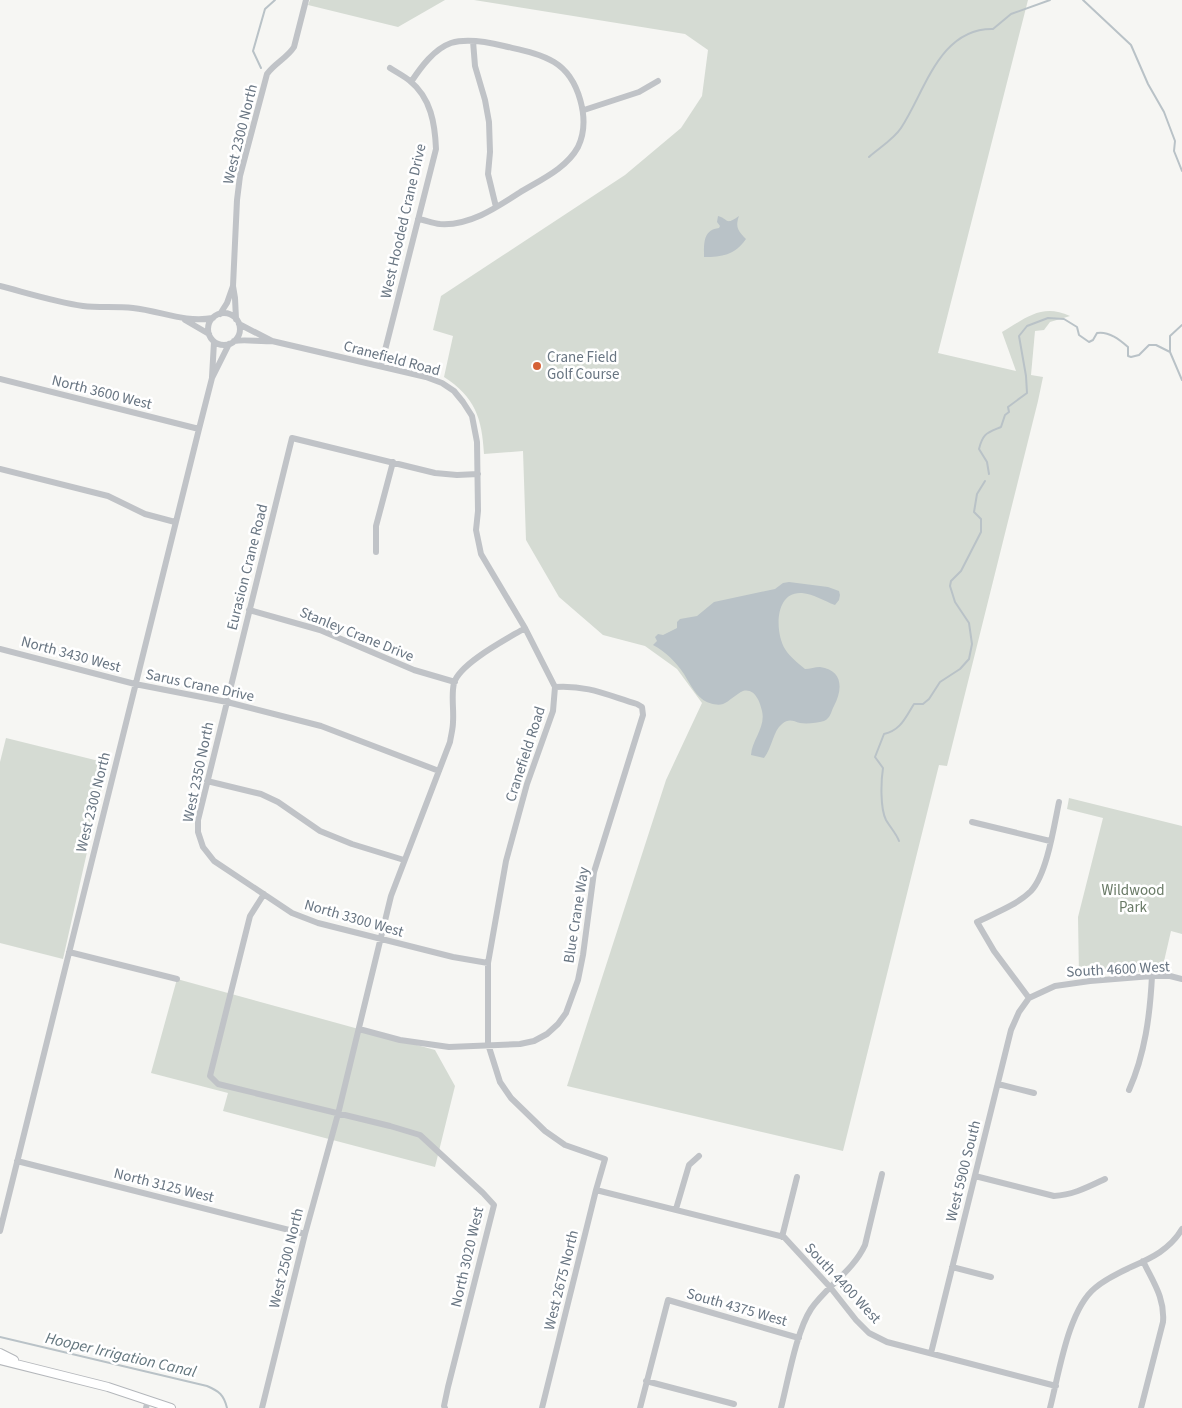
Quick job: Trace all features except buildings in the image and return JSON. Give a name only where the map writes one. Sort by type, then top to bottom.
[{"type":"main road","points":[[0,1353],[22,1364]]},
{"type":"main road","points":[[0,1360],[108,1387],[147,1404],[171,1408]]},
{"type":"street","name":"West 2300 North","points":[[232,286],[235,224],[240,176],[268,74],[277,63],[290,54],[294,47],[306,0]]},
{"type":"street","points":[[473,41],[476,71],[485,100],[489,122],[490,152],[488,174],[496,207]]},
{"type":"street","points":[[411,82],[421,66],[436,52],[452,43],[473,41],[490,43],[532,53],[555,63],[568,76],[579,96],[584,110],[585,123],[578,147],[561,167],[483,215],[456,223],[439,224],[418,219]]},
{"type":"street","name":"West Hooded Crane Drive","points":[[381,366],[436,149],[436,131],[433,115],[424,98],[411,82],[390,68]]},
{"type":"street","points":[[584,110],[639,92],[658,81]]},
{"type":"street","points":[[0,286],[68,304],[133,308],[184,320],[203,329],[214,342],[212,378]]},
{"type":"street","points":[[220,314],[227,303],[232,286]]},
{"type":"street","points":[[212,378],[231,342],[238,334],[232,286]]},
{"type":"street","points":[[184,320],[202,320],[220,314],[229,314],[237,322]]},
{"type":"street","points":[[209,334],[208,326],[212,318]]},
{"type":"street","name":"Cranefield Road","points":[[237,322],[272,340],[426,377],[442,383],[454,391],[472,416],[475,428],[478,474],[476,530],[481,554],[525,628],[555,687],[553,711],[527,784],[506,861],[488,963],[488,1044],[500,1082],[511,1098],[544,1131],[565,1145],[605,1159]]},
{"type":"street","name":"Cranefield Road","points":[[231,342],[246,339],[272,340]]},
{"type":"street","points":[[214,342],[224,344],[231,342]]},
{"type":"street","name":"West 2300 North","points":[[0,1232],[212,378]]},
{"type":"street","name":"North 3600 West","points":[[0,379],[199,429]]},
{"type":"street","name":"Eurasion Crane Road","points":[[227,702],[292,438],[393,462]]},
{"type":"street","points":[[376,552],[376,526],[393,462],[435,473],[478,474]]},
{"type":"street","points":[[0,469],[108,496],[145,514],[176,522]]},
{"type":"street","name":"Stanley Crane Drive","points":[[250,610],[320,630],[414,670],[454,682]]},
{"type":"street","points":[[454,682],[466,666],[476,658],[525,628]]},
{"type":"street","name":"North 3430 West","points":[[0,649],[135,684]]},
{"type":"street","name":"West 2500 North","points":[[262,1408],[305,1234],[338,1114],[391,896],[450,742],[453,723],[452,702],[454,682]]},
{"type":"street","name":"Sarus Crane Drive","points":[[135,684],[227,702],[321,726],[439,771]]},
{"type":"street","name":"Blue Crane Way","points":[[359,1029],[400,1040],[449,1047],[520,1044],[534,1041],[547,1034],[566,1013],[578,980],[584,955],[594,872],[642,720],[642,706],[588,688],[555,687]]},
{"type":"street","name":"West 2350 North","points":[[203,847],[198,832],[198,820],[227,702]]},
{"type":"street","points":[[207,781],[260,794],[278,802],[320,831],[352,844],[404,860]]},
{"type":"street","points":[[1029,998],[994,951],[977,922],[1016,902],[1030,891],[1041,874],[1059,802]]},
{"type":"street","points":[[972,822],[1050,841]]},
{"type":"street","name":"North 3300 West","points":[[203,847],[214,861],[292,913],[318,924],[453,958],[488,963]]},
{"type":"street","points":[[264,894],[250,916],[210,1076],[218,1084],[338,1114]]},
{"type":"street","points":[[69,952],[177,979]]},
{"type":"street","points":[[1129,1090],[1138,1070],[1150,1011],[1152,976]]},
{"type":"street","name":"South 4600 West","points":[[1029,998],[1054,986],[1090,981],[1152,976],[1170,976],[1182,979]]},
{"type":"street","name":"West 5900 South","points":[[931,1353],[1011,1030],[1019,1012],[1029,998]]},
{"type":"street","points":[[998,1084],[1034,1093]]},
{"type":"street","name":"North 3020 West","points":[[338,1114],[406,1130],[420,1136],[477,1187],[494,1205],[448,1386],[445,1408]]},
{"type":"street","points":[[676,1209],[689,1165],[699,1156]]},
{"type":"street","name":"West 2675 North","points":[[542,1408],[605,1159]]},
{"type":"street","name":"North 3125 West","points":[[17,1161],[305,1234]]},
{"type":"street","points":[[781,1408],[804,1321],[830,1287],[852,1267],[860,1255],[865,1245],[882,1174]]},
{"type":"street","points":[[975,1176],[1054,1196],[1067,1196],[1105,1179]]},
{"type":"street","points":[[596,1190],[782,1237],[797,1177]]},
{"type":"street","points":[[1050,1408],[1072,1323],[1081,1304],[1100,1284],[1162,1252],[1182,1229]]},
{"type":"street","name":"South 4400 West","points":[[782,1237],[830,1287],[856,1320],[869,1333],[887,1342],[1056,1386]]},
{"type":"street","points":[[1141,1408],[1163,1322],[1164,1310],[1161,1298],[1143,1261]]},
{"type":"street","points":[[952,1267],[991,1277]]},
{"type":"street","name":"South 4375 West","points":[[646,1381],[668,1300],[799,1338]]},
{"type":"street","points":[[640,1408],[646,1381],[734,1404]]},
{"type":"green space","points":[[310,0],[445,0],[398,27],[308,5]]},
{"type":"green space","name":"Crane Field Golf Course","points":[[474,0],[1028,0],[938,353],[1016,371],[1002,332],[1034,314],[1051,311],[1070,316],[1050,322],[1044,330],[1035,331],[1031,375],[1043,377],[1038,401],[947,766],[939,765],[843,1151],[567,1086],[666,780],[702,703],[677,669],[645,646],[603,635],[559,597],[526,540],[523,451],[484,454],[479,419],[475,409],[463,392],[444,377],[453,336],[433,330],[441,296],[625,175],[681,128],[702,96],[708,50],[685,34]]},
{"type":"green space","points":[[6,738],[107,763],[63,959],[0,943],[0,762]]},
{"type":"green space","name":"Wildwood Park","points":[[1069,798],[1182,826],[1182,934],[1171,931],[1162,970],[1079,976],[1078,917],[1103,818],[1067,809]]},
{"type":"green space","points":[[177,979],[435,1050],[455,1086],[435,1167],[223,1111],[228,1093],[151,1073]]},
{"type":"shaded area","points":[[718,216],[729,221],[739,216],[738,229],[746,239],[733,252],[704,257],[707,234],[720,226],[717,222]]},
{"type":"shaded area","points":[[789,582],[828,587],[839,591],[839,600],[835,605],[815,596],[802,593],[793,594],[786,599],[782,606],[779,614],[779,624],[782,642],[789,655],[805,669],[820,667],[833,672],[837,676],[840,687],[837,700],[826,720],[815,723],[784,722],[779,727],[764,758],[751,755],[763,717],[756,696],[751,692],[743,691],[721,705],[707,702],[697,694],[674,661],[653,645],[657,641],[655,637],[658,634],[663,635],[677,628],[677,622],[680,619],[697,616],[714,602],[775,589],[783,583]]},
{"type":"waterway","points":[[261,68],[253,51],[265,9],[275,0]]},
{"type":"waterway","points":[[869,157],[890,140],[901,128],[926,81],[946,50],[959,39],[975,31],[993,29],[1011,14],[1050,0]]},
{"type":"waterway","points":[[1083,0],[1131,45],[1148,84],[1164,112],[1175,141],[1174,151],[1182,171]]},
{"type":"waterway","points":[[989,474],[987,462],[979,449],[982,440],[989,432],[1001,427],[1005,415],[1009,412],[1008,407],[1027,393],[1019,336],[1027,326],[1048,318],[1064,319],[1077,327],[1079,335],[1089,342],[1093,340],[1097,333],[1106,333],[1114,337],[1128,347],[1128,356],[1131,357],[1139,355],[1149,345],[1156,345],[1170,352]]},
{"type":"waterway","points":[[1182,325],[1170,336],[1170,352],[1182,380]]},
{"type":"waterway","points":[[899,841],[884,815],[881,794],[883,768],[875,757],[884,734],[895,730],[905,719],[914,704],[923,704],[929,699],[940,682],[960,669],[969,659],[972,644],[969,623],[955,602],[950,586],[951,581],[961,571],[981,532],[981,519],[974,512],[977,494],[985,481]]},
{"type":"waterway","name":"Hooper Irrigation Canal","points":[[0,1337],[207,1386],[220,1394],[227,1408]]},
{"type":"place","name":"Crane Field Golf Course","points":[[537,366]]}]
